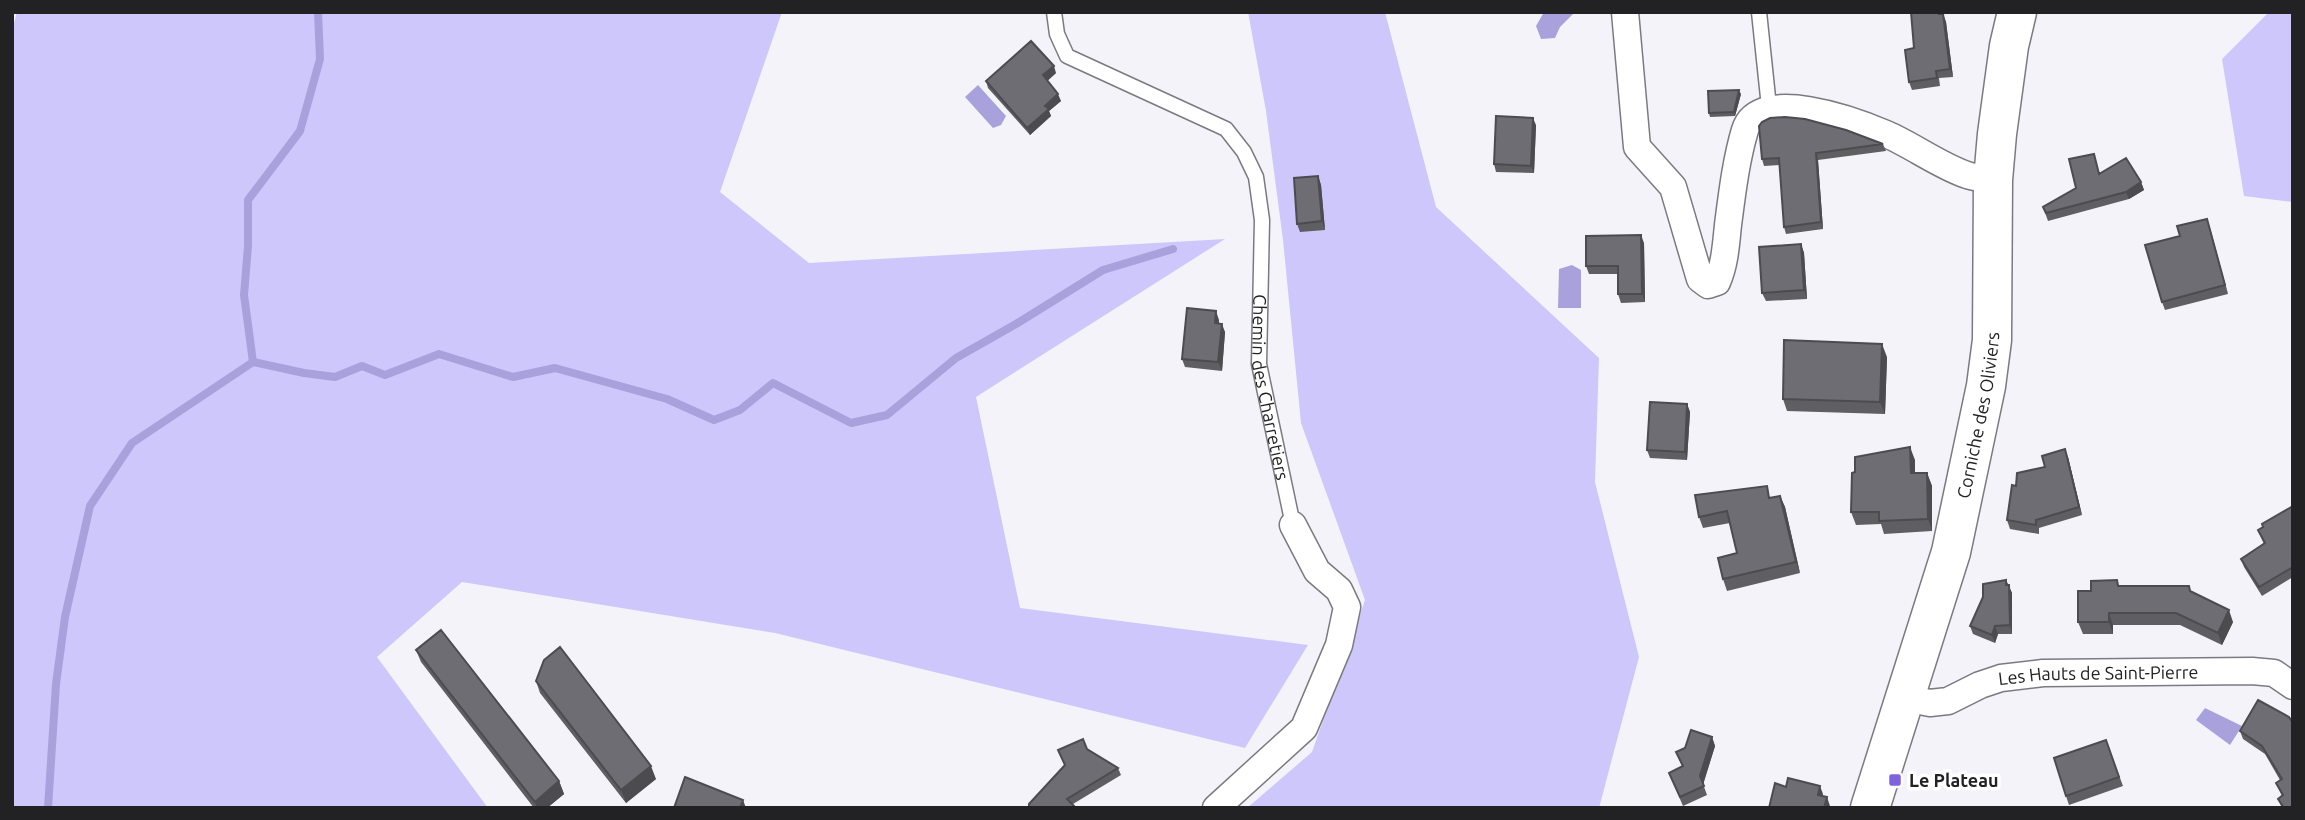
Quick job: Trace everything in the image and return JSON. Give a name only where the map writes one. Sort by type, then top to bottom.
[{"type":"street","points":[[1625,12],[1637,147],[1673,187],[1700,279],[1708,285],[1717,282],[1723,271],[1732,195],[1746,127],[1755,113],[1769,107],[1797,108],[1835,116],[1885,133],[1966,175],[1993,180]]},
{"type":"street","name":"Corniche des Oliviers","points":[[1870,808],[1951,552],[1986,386],[1992,340],[1993,180],[2007,57],[2017,12]]},
{"type":"street","name":"Chemin des Charretiers","points":[[1216,808],[1304,728],[1339,645],[1348,607],[1339,590],[1317,571],[1293,525]]},
{"type":"street","name":"Les Hauts de Saint-Pierre","points":[[1904,698],[1930,703],[1948,701],[2001,678],[2043,673],[2252,671],[2274,673],[2293,686]]},
{"type":"lane","name":"Chemin des Charretiers","points":[[1054,12],[1056,34],[1066,56],[1226,129],[1244,152],[1256,177],[1262,220],[1259,364],[1293,525]]},
{"type":"lane","points":[[1759,12],[1769,107]]},
{"type":"shaded area","points":[[17,12],[782,12],[720,192],[809,263],[1225,239],[976,397],[1020,608],[1308,645],[1245,748],[775,633],[462,582],[377,657],[488,808],[12,808],[12,31]]},
{"type":"shaded area","points":[[1248,12],[1385,12],[1436,207],[1599,358],[1595,482],[1639,657],[1599,808],[1247,808],[1312,752],[1365,600],[1301,423],[1283,240],[1266,111]]},
{"type":"shaded area","points":[[1544,12],[1575,12],[1560,27],[1555,38],[1541,39],[1536,26]]},
{"type":"shaded area","points":[[2269,12],[2293,12],[2293,202],[2244,196],[2222,59]]},
{"type":"shaded area","points":[[978,85],[1006,116],[1001,125],[993,128],[965,97]]},
{"type":"shaded area","points":[[1572,265],[1581,270],[1581,308],[1558,308],[1559,269]]},
{"type":"shaded area","points":[[2205,708],[2242,726],[2230,745],[2196,720]]},
{"type":"building","points":[[1911,12],[1943,14],[1950,69],[1936,71],[1937,78],[1909,82],[1905,50],[1914,48]]},
{"type":"building","points":[[1031,41],[1054,66],[1043,75],[1058,94],[1045,106],[1049,109],[1027,128],[986,81]]},
{"type":"building","points":[[1739,90],[1734,112],[1709,113],[1708,91]]},
{"type":"building","points":[[1496,116],[1533,118],[1531,166],[1494,164]]},
{"type":"building","points":[[1770,118],[1805,119],[1846,130],[1883,144],[1816,153],[1821,222],[1784,227],[1779,158],[1762,159],[1759,126]]},
{"type":"building","points":[[2094,154],[2099,174],[2126,158],[2141,182],[2126,192],[2046,213],[2043,207],[2076,188],[2069,159]]},
{"type":"building","points":[[1318,176],[1322,221],[1297,224],[1294,178]]},
{"type":"building","points":[[2207,219],[2225,285],[2162,302],[2145,245],[2180,236],[2177,226]]},
{"type":"building","points":[[1641,235],[1642,294],[1618,294],[1618,266],[1586,266],[1586,236]]},
{"type":"building","points":[[1801,244],[1804,290],[1762,293],[1759,247]]},
{"type":"building","points":[[1187,308],[1216,311],[1215,323],[1222,324],[1218,362],[1182,359]]},
{"type":"building","points":[[1784,340],[1882,344],[1880,402],[1783,399]]},
{"type":"building","points":[[1650,402],[1687,404],[1685,452],[1647,450]]},
{"type":"building","points":[[1910,447],[1911,473],[1927,473],[1928,519],[1879,521],[1879,512],[1851,512],[1855,457]]},
{"type":"building","points":[[2065,449],[2079,507],[2036,520],[2036,525],[2007,520],[2012,485],[2016,486],[2017,473],[2045,467],[2042,456]]},
{"type":"building","points":[[1767,486],[1769,498],[1780,496],[1796,562],[1723,579],[1718,558],[1737,553],[1727,511],[1699,517],[1695,495]]},
{"type":"building","points":[[2293,506],[2293,567],[2259,587],[2241,559],[2265,543],[2258,530],[2263,527],[2262,524]]},
{"type":"building","points":[[2006,580],[2006,585],[2009,585],[2010,625],[1995,626],[1992,635],[1970,626],[1983,597],[1983,584]]},
{"type":"building","points":[[2117,580],[2118,586],[2189,586],[2190,591],[2229,610],[2218,633],[2176,613],[2109,613],[2109,622],[2078,622],[2078,591],[2091,591],[2091,581]]},
{"type":"building","points":[[441,630],[559,781],[535,802],[416,650]]},
{"type":"building","points":[[560,647],[651,766],[621,790],[536,681],[544,660]]},
{"type":"building","points":[[2258,700],[2289,717],[2293,723],[2293,808],[2284,808],[2278,799],[2283,795],[2276,783],[2282,779],[2262,746],[2240,731]]},
{"type":"building","points":[[1691,730],[1712,737],[1700,776],[1704,786],[1680,797],[1669,773],[1683,766],[1676,752],[1685,748]]},
{"type":"building","points":[[1083,739],[1087,749],[1118,768],[1067,799],[1076,808],[1029,808],[1029,804],[1065,765],[1058,750]]},
{"type":"building","points":[[2106,740],[2119,777],[2066,796],[2054,758]]},
{"type":"building","points":[[685,777],[743,800],[740,808],[674,808]]},
{"type":"building","points":[[1788,778],[1820,786],[1818,795],[1827,797],[1824,808],[1769,808],[1775,783],[1786,787]]},
{"type":"waterway","points":[[48,808],[56,684],[65,617],[90,506],[132,443],[253,362],[244,295],[248,200],[300,131],[320,59],[318,12]]},
{"type":"waterway","points":[[253,362],[335,377],[362,366],[385,375],[439,354],[513,377],[555,368],[667,399],[714,420],[740,410],[773,383],[851,423],[887,415],[956,358],[1103,270],[1173,249]]},
{"type":"place","name":"Le Plateau","points":[[1895,780]]}]
